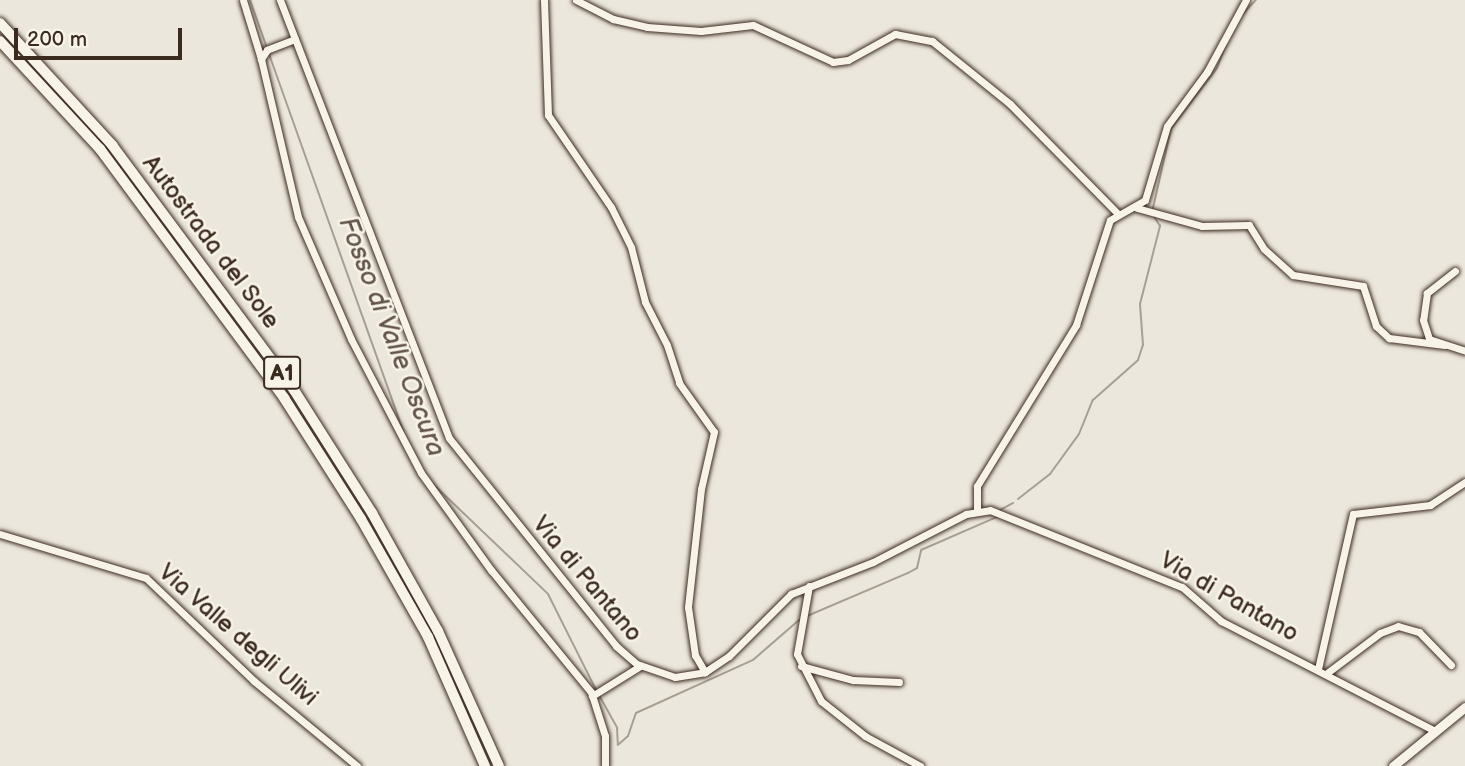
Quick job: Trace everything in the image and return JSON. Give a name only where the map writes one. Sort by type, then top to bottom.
[{"type":"highway","name":"Autostrada del Sole","points":[[0,23],[112,145],[294,390],[372,513],[438,631],[499,766]]},
{"type":"highway","name":"Autostrada del Sole","points":[[0,41],[100,149],[284,398],[361,520],[428,637],[485,766]]},
{"type":"main road","points":[[1393,766],[1465,707]]},
{"type":"street","points":[[243,0],[261,59],[297,214],[394,428],[479,555],[592,695],[605,733],[605,766]]},
{"type":"street","name":"Via di Pantano","points":[[280,0],[451,442],[616,646],[640,666],[675,677],[705,672],[732,654],[778,603],[810,586],[873,562],[977,511],[1004,514],[1184,588],[1221,621],[1327,673],[1435,731]]},
{"type":"street","points":[[544,0],[548,115],[611,206],[631,247],[645,302],[668,349],[679,383],[713,432],[701,489],[688,607],[695,655],[705,672]]},
{"type":"street","points":[[576,0],[616,20],[653,28],[701,31],[753,25],[833,62],[848,60],[892,34],[929,40],[1007,101],[1117,213]]},
{"type":"street","points":[[1137,208],[1150,190],[1167,126],[1207,72],[1246,0]]},
{"type":"street","points":[[261,59],[267,50],[295,39]]},
{"type":"street","points":[[977,511],[977,486],[1076,326],[1109,224],[1117,213],[1137,208],[1202,226],[1250,225],[1264,248],[1293,275],[1363,286],[1376,326],[1389,338],[1445,345]]},
{"type":"street","points":[[1455,271],[1428,291],[1423,310],[1427,338],[1465,351]]},
{"type":"street","points":[[1318,669],[1353,514],[1430,505],[1465,482]]},
{"type":"street","name":"Via Valle degli Ulivi","points":[[0,534],[146,578],[254,681],[356,766]]},
{"type":"street","points":[[810,586],[797,652],[800,666],[831,712],[920,766]]},
{"type":"street","points":[[1327,673],[1380,633],[1398,626],[1419,632],[1451,665]]},
{"type":"street","points":[[592,695],[640,666]]},
{"type":"street","points":[[800,666],[853,680],[900,682]]},
{"type":"waterway","name":"Fosso di Valle Oscura","points":[[250,0],[267,48]]},
{"type":"waterway","points":[[1240,17],[1256,0]]},
{"type":"waterway","points":[[1153,208],[1171,129],[1217,68],[1226,44]]},
{"type":"waterway","name":"Fosso di Valle Oscura","points":[[269,54],[403,431]]},
{"type":"waterway","points":[[1018,499],[1050,474],[1079,434],[1093,400],[1138,360],[1143,345],[1140,304],[1160,226],[1152,213]]},
{"type":"waterway","name":"Fosso di Valle Oscura","points":[[433,484],[548,594],[596,690]]},
{"type":"waterway","points":[[1000,510],[1013,503]]},
{"type":"waterway","points":[[807,616],[908,573],[917,568],[921,550],[997,517]]},
{"type":"waterway","points":[[619,744],[628,736],[636,713],[753,660],[799,620]]},
{"type":"waterway","name":"Fosso di Valle Oscura","points":[[599,695],[617,728],[618,745]]}]
